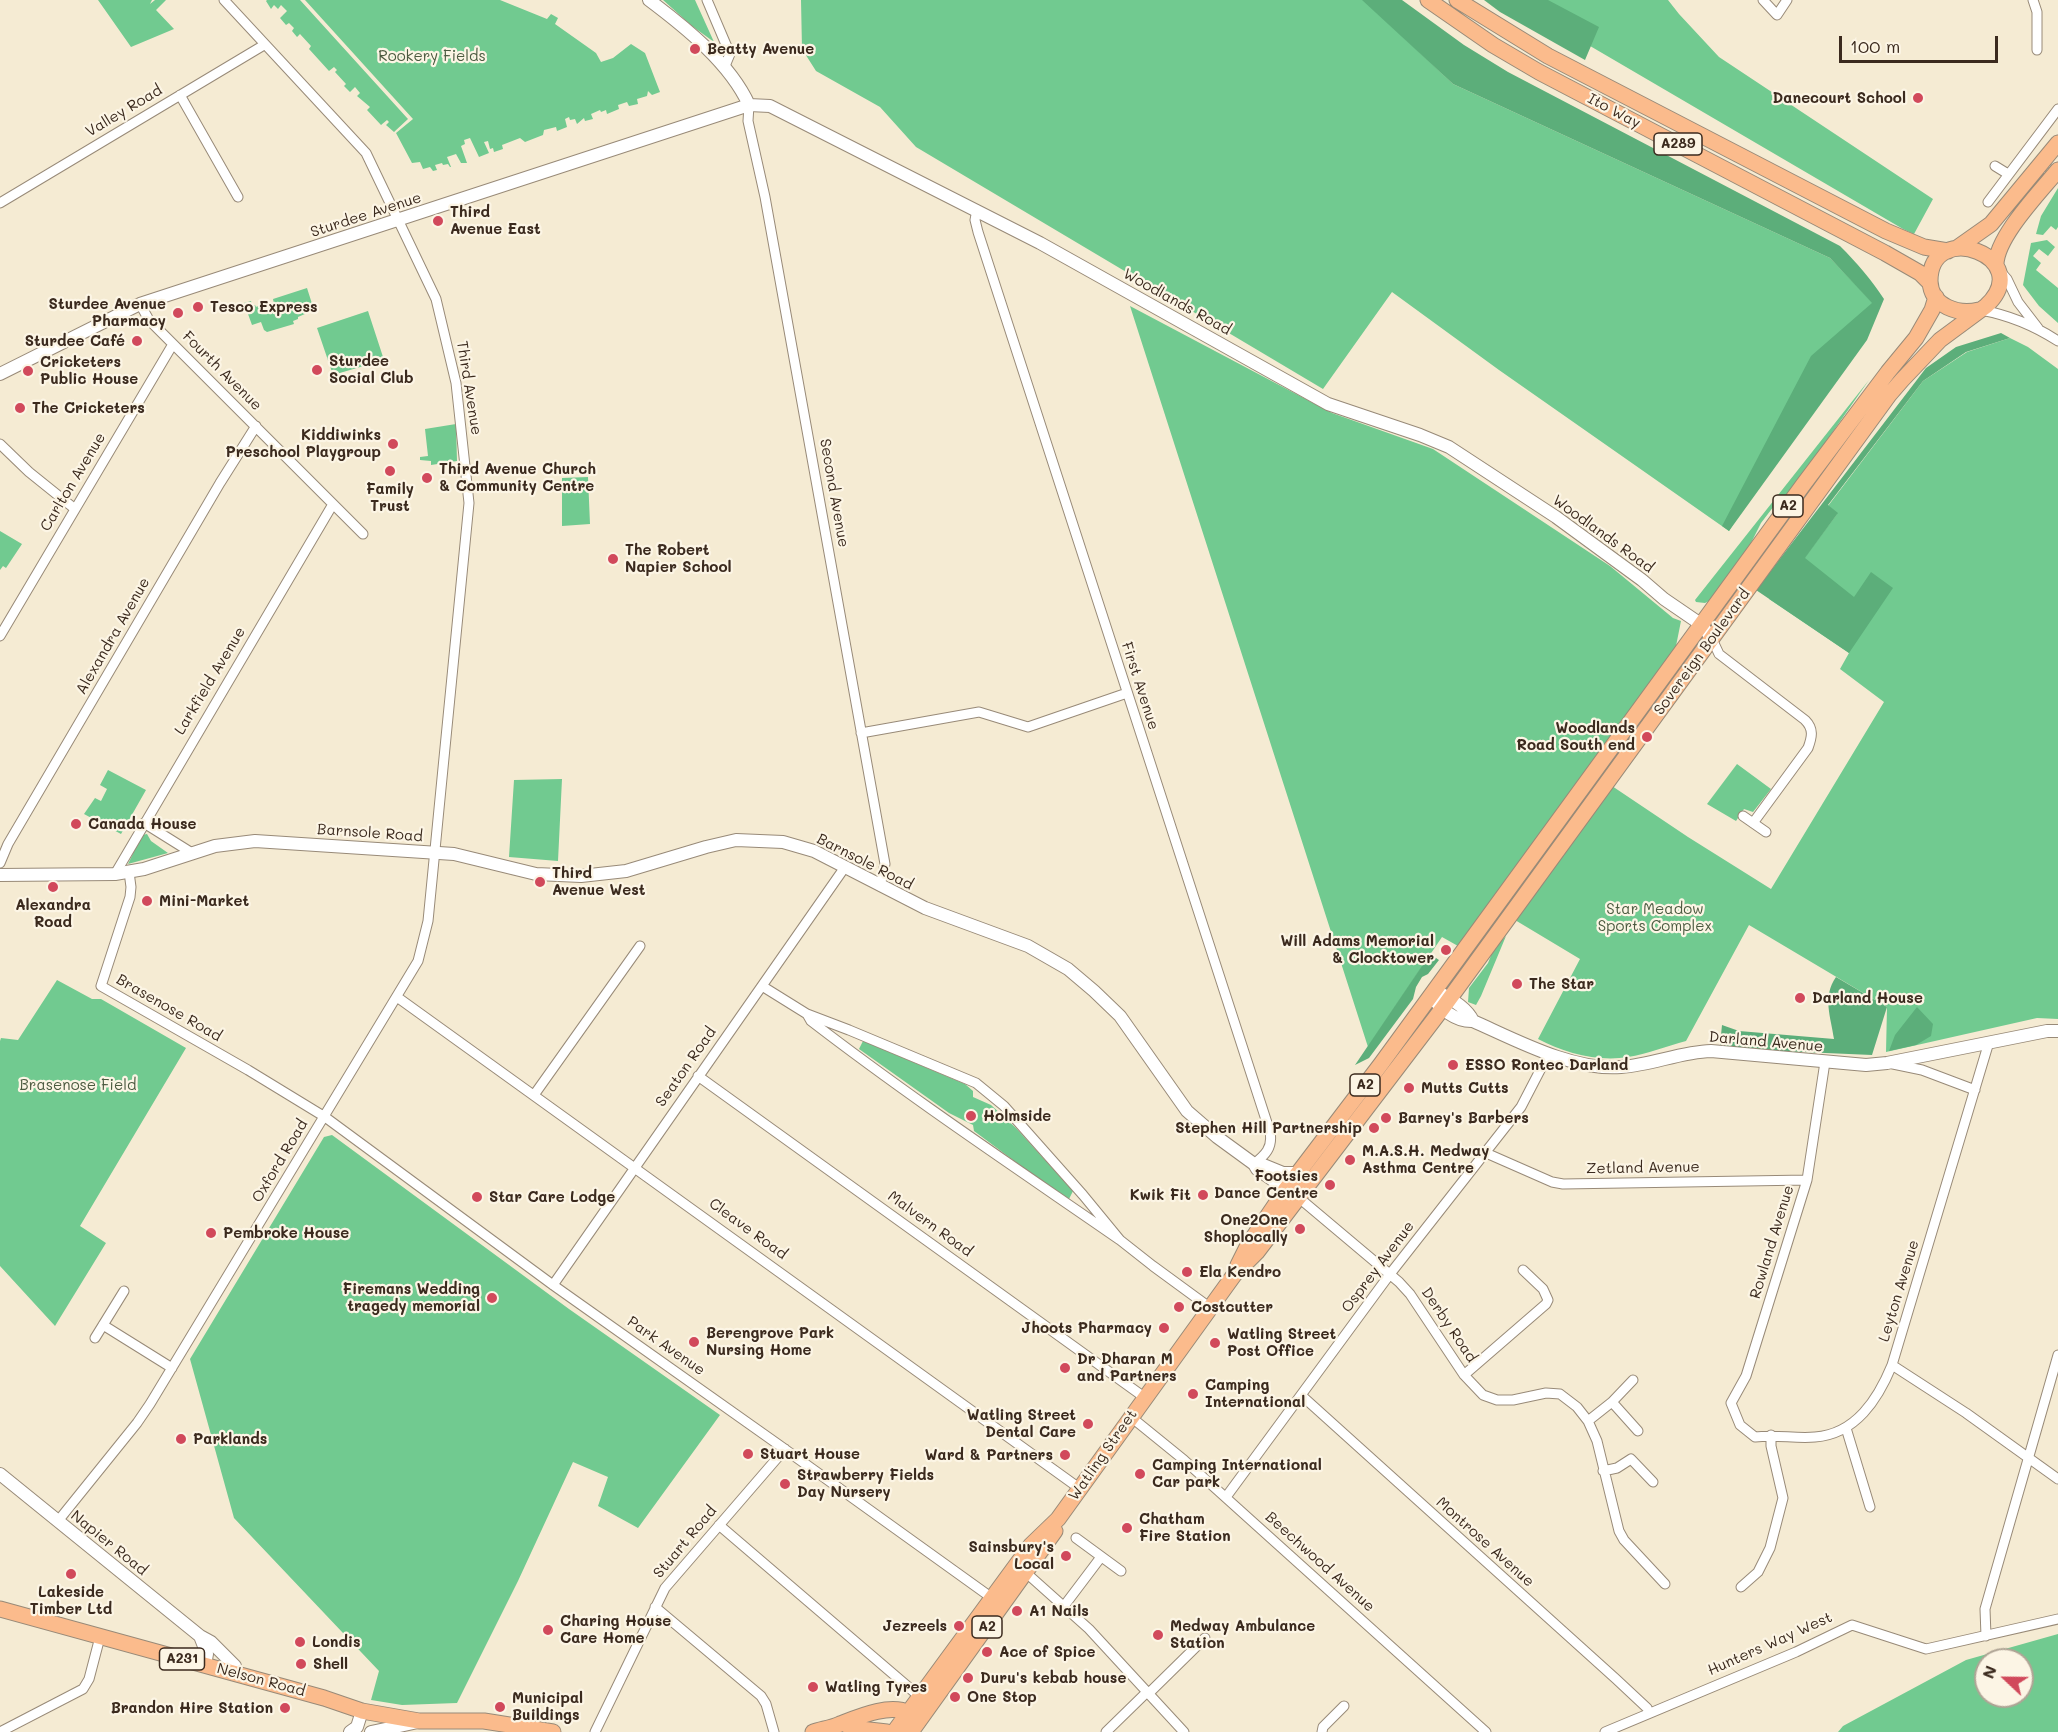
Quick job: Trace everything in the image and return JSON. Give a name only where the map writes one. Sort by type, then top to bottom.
[{"type":"main road","name":"Ito Way","points":[[1428,0],[1493,45],[1539,72],[1920,273],[1933,290]]},
{"type":"main road","name":"Ito Way","points":[[1457,0],[1548,56],[1886,231],[1924,248],[1952,250]]},
{"type":"main road","points":[[2058,143],[1991,224],[1952,250],[1934,266],[1933,290],[1942,304],[1952,310],[1966,312],[1980,310],[1991,300],[1996,293],[1999,280],[1996,266],[1997,256],[2006,236],[2058,170]]},
{"type":"main road","points":[[1952,250],[1980,252],[1990,258],[1996,266]]},
{"type":"main road","name":"Sovereign Boulevard","points":[[1433,993],[1876,388],[1916,338],[1932,310],[1933,290]]},
{"type":"main road","name":"Sovereign Boulevard","points":[[1445,1003],[1779,544],[1902,380],[1940,340],[1980,310]]},
{"type":"main road","name":"Watling Street","points":[[1292,1193],[1299,1173],[1433,993]]},
{"type":"main road","name":"Watling Street","points":[[909,1713],[992,1598],[1054,1533],[1058,1519],[1233,1275],[1248,1245],[1445,1003]]},
{"type":"main road","name":"Watling Street","points":[[911,1732],[1021,1569]]},
{"type":"main road","name":"Nelson Road","points":[[0,1609],[368,1712],[419,1721]]},
{"type":"main road","points":[[841,1727],[867,1713],[903,1710],[909,1713]]},
{"type":"main road","name":"A2","points":[[894,1732],[909,1713]]},
{"type":"main road","name":"A231","points":[[419,1721],[553,1732]]},
{"type":"main road","points":[[813,1732],[841,1727],[887,1732]]},
{"type":"street","name":"Third Avenue","points":[[224,0],[366,153],[436,299],[456,383],[469,504],[435,852]]},
{"type":"street","points":[[649,0],[725,66],[740,86],[749,105]]},
{"type":"street","points":[[707,0],[730,52],[730,58],[725,66]]},
{"type":"street","points":[[1764,1],[1777,15],[1787,0]]},
{"type":"street","points":[[2033,0],[2037,12],[2037,50]]},
{"type":"street","name":"Valley Road","points":[[0,203],[264,45]]},
{"type":"street","points":[[180,95],[238,197]]},
{"type":"street","name":"Sturdee Avenue","points":[[0,374],[140,304],[749,105]]},
{"type":"street","name":"Woodlands Road","points":[[749,105],[770,106],[977,210],[1328,404],[1449,447],[1556,517],[1642,580],[1664,600],[1702,626],[1712,639]]},
{"type":"street","name":"Second Avenue","points":[[749,105],[748,121],[767,209],[842,614],[885,864],[880,886]]},
{"type":"street","points":[[1988,202],[2058,109]]},
{"type":"street","points":[[1995,166],[2008,174]]},
{"type":"street","name":"First Avenue","points":[[977,210],[975,220],[978,232],[1270,1132],[1271,1143],[1266,1154],[1254,1164]]},
{"type":"street","points":[[1996,266],[2007,279],[2018,302],[2038,328]]},
{"type":"street","name":"Fourth Avenue","points":[[140,304],[149,320],[363,534]]},
{"type":"street","points":[[1980,310],[1999,314],[2038,328],[2058,341]]},
{"type":"street","name":"Carlton Avenue","points":[[0,636],[173,344]]},
{"type":"street","name":"Alexandra Avenue","points":[[0,863],[8,844],[140,617],[256,426]]},
{"type":"street","points":[[0,444],[29,472],[75,509]]},
{"type":"street","name":"Larkfield Avenue","points":[[115,874],[333,504]]},
{"type":"street","points":[[1712,639],[1719,654],[1802,717],[1812,730],[1808,748],[1753,824]]},
{"type":"street","points":[[861,733],[979,712],[1028,727],[1127,693]]},
{"type":"street","points":[[1743,816],[1766,832]]},
{"type":"street","points":[[144,824],[192,853]]},
{"type":"street","name":"Barnsole Road","points":[[0,875],[115,874],[171,862],[192,853],[233,843],[255,841],[435,852],[470,857],[536,874],[580,876],[626,871],[723,842],[759,840],[783,842],[814,851],[925,908],[1024,945],[1049,957],[1073,973],[1120,1017],[1187,1111],[1254,1164],[1257,1169],[1292,1193]]},
{"type":"street","name":"Oxford Road","points":[[58,1521],[141,1419],[418,961],[426,936],[435,852]]},
{"type":"street","name":"Seaton Road","points":[[553,1285],[845,867]]},
{"type":"street","name":"Brasenose Road","points":[[129,872],[130,897],[101,986],[325,1117]]},
{"type":"street","points":[[534,1095],[640,946]]},
{"type":"street","points":[[762,986],[807,1014],[976,1083],[1004,1106],[1120,1240]]},
{"type":"street","name":"Darland Avenue","points":[[1433,993],[1445,1003],[1470,1014],[1473,1021],[1549,1053],[1603,1068],[1631,1066],[1692,1052],[1712,1051],[1866,1065],[1887,1063],[2047,1030],[2058,1031]]},
{"type":"street","name":"Cleave Road","points":[[397,996],[1079,1488]]},
{"type":"street","points":[[807,1014],[811,1021],[957,1128],[1120,1240],[1209,1307]]},
{"type":"street","points":[[846,1047],[855,1032]]},
{"type":"street","name":"Leyton Avenue","points":[[1740,1425],[1755,1437],[1771,1435],[1815,1437],[1846,1428],[1863,1414],[1884,1386],[1989,1042]]},
{"type":"street","name":"Osprey Avenue","points":[[1226,1497],[1390,1274],[1521,1107],[1549,1053]]},
{"type":"street","name":"Rowland Avenue","points":[[1740,1425],[1731,1403],[1746,1376],[1807,1180],[1825,1062]]},
{"type":"street","name":"Darland Avenue","points":[[1887,1063],[1922,1070],[1975,1089]]},
{"type":"street","name":"Malvern Road","points":[[698,1076],[1144,1397]]},
{"type":"street","name":"Park Avenue","points":[[325,1117],[553,1285],[992,1598]]},
{"type":"street","name":"Zetland Avenue","points":[[1486,1153],[1552,1182],[1563,1184],[1807,1180]]},
{"type":"street","name":"Barnsole Road","points":[[1254,1164],[1259,1163],[1285,1173],[1299,1173]]},
{"type":"street","name":"Derby Road","points":[[1292,1193],[1390,1274],[1410,1294],[1464,1375],[1483,1395],[1497,1400],[1528,1398],[1546,1393],[1560,1394],[1577,1407],[1588,1421],[1597,1441],[1619,1531],[1624,1540],[1665,1584]]},
{"type":"street","points":[[1073,1207],[1083,1195]]},
{"type":"street","points":[[1464,1375],[1546,1304],[1548,1300],[1543,1289],[1522,1270]]},
{"type":"street","points":[[95,1338],[124,1291]]},
{"type":"street","points":[[103,1325],[172,1368]]},
{"type":"street","points":[[1986,1636],[1985,1609],[2058,1355]]},
{"type":"street","points":[[1892,1365],[1966,1413],[2058,1479]]},
{"type":"street","points":[[1588,1421],[1612,1402],[1633,1380]]},
{"type":"street","name":"Montrose Avenue","points":[[1301,1395],[1616,1679],[1649,1712]]},
{"type":"street","points":[[1612,1402],[1638,1431]]},
{"type":"street","name":"Beechwood Avenue","points":[[1131,1417],[1181,1457],[1486,1732]]},
{"type":"street","points":[[1846,1428],[1870,1507]]},
{"type":"street","points":[[1741,1587],[1758,1572],[1770,1548],[1783,1498],[1771,1446],[1771,1435]]},
{"type":"street","name":"Stuart Road","points":[[595,1732],[668,1583],[785,1449]]},
{"type":"street","points":[[1603,1471],[1617,1468],[1631,1459],[1653,1482]]},
{"type":"street","name":"Napier Road","points":[[0,1474],[200,1636],[211,1642],[235,1666],[235,1673]]},
{"type":"street","points":[[719,1525],[920,1697]]},
{"type":"street","points":[[1076,1538],[1121,1571]]},
{"type":"street","points":[[1064,1606],[1101,1557]]},
{"type":"street","points":[[1021,1569],[1094,1634],[1184,1732]]},
{"type":"street","points":[[655,1607],[760,1696],[766,1704],[774,1732]]},
{"type":"street","name":"Hunters Way West","points":[[1605,1732],[1796,1652],[1851,1625],[1926,1649],[2058,1618]]},
{"type":"street","points":[[200,1636],[206,1652],[205,1665]]},
{"type":"street","points":[[0,1732],[83,1689],[89,1679],[100,1637]]},
{"type":"street","points":[[1106,1732],[1205,1638]]},
{"type":"street","points":[[1322,1732],[1323,1727],[1344,1706]]},
{"type":"street","points":[[350,1732],[357,1727],[368,1712]]},
{"type":"street","points":[[366,1732],[372,1726],[368,1712]]},
{"type":"street","points":[[371,1732],[419,1721]]},
{"type":"green space","points":[[98,0],[152,0],[150,4],[155,0],[166,0],[156,10],[174,29],[131,47]]},
{"type":"green space","points":[[267,0],[300,0],[408,119],[394,132],[386,125],[389,122],[387,120],[381,125],[367,110],[370,107],[357,96],[360,93],[355,87],[350,92],[335,72],[337,70],[334,67],[329,71],[309,49],[311,46],[300,34],[297,37],[292,31],[294,28],[289,23],[286,25],[280,18],[287,11],[281,5],[278,9],[274,5],[271,9]]},
{"type":"green space","name":"Rookery Fields","points":[[305,0],[500,0],[547,19],[551,14],[558,18],[555,24],[596,53],[601,62],[613,58],[631,44],[645,53],[660,92],[652,95],[648,91],[647,96],[637,99],[638,104],[629,106],[627,102],[618,105],[619,109],[607,114],[606,110],[601,112],[600,110],[591,114],[593,119],[585,121],[584,118],[577,124],[575,119],[570,120],[569,117],[565,119],[567,127],[557,131],[556,127],[544,130],[543,135],[525,142],[520,138],[502,145],[503,149],[494,152],[493,148],[490,149],[488,141],[484,142],[489,153],[479,157],[470,138],[464,140],[465,144],[461,146],[467,163],[461,163],[456,154],[447,157],[451,167],[442,163],[435,165],[437,170],[433,171],[430,167],[423,169],[420,162],[412,163],[396,133],[413,119]]},
{"type":"green space","points":[[663,0],[695,0],[714,42],[692,26]]},
{"type":"green space","points":[[801,0],[1364,0],[1453,84],[1830,258],[1873,303],[1729,531],[1392,292],[1323,389],[916,147],[880,107],[816,71],[802,49]]},
{"type":"green space","points":[[1362,0],[1402,0],[1464,45],[1508,72],[1840,246],[1864,271],[1884,299],[1867,340],[1729,531],[1722,526],[1811,356],[1872,303],[1830,258],[1453,84]]},
{"type":"green space","points":[[1484,0],[1548,0],[1599,27],[1585,60],[1500,12]]},
{"type":"green space","points":[[1523,0],[1668,0],[1719,57],[1933,199],[1914,234],[1903,229],[1573,36]]},
{"type":"green space","points":[[2058,188],[2058,227],[2056,230],[2051,226],[2043,235],[2036,234],[2041,216]]},
{"type":"green space","points":[[2047,240],[2055,247],[2048,256],[2039,249],[2033,256],[2041,263],[2036,270],[2058,288],[2058,323],[2039,306],[2023,285],[2031,243]]},
{"type":"green space","points":[[307,288],[314,310],[298,317],[293,321],[294,324],[267,332],[261,322],[252,325],[244,303],[251,301],[256,307],[264,302],[266,307],[274,304],[273,299]]},
{"type":"green space","points":[[1130,306],[1332,413],[1433,449],[1610,566],[1673,618],[1681,621],[1675,651],[1458,946],[1442,937],[1368,1047]]},
{"type":"green space","points":[[368,311],[384,360],[333,375],[317,328]]},
{"type":"green space","points":[[2001,333],[2010,338],[1966,352],[1923,381],[1828,505],[1838,513],[1805,558],[1854,597],[1871,572],[1893,588],[1849,653],[1756,590],[1926,368],[1956,347]]},
{"type":"green space","name":"Star Meadow Sports Complex","points":[[2010,338],[2028,347],[2058,369],[2058,1019],[2037,1018],[1886,1052],[1887,1007],[1749,925],[1686,1041],[1635,1056],[1605,1058],[1570,1052],[1538,1039],[1580,959],[1515,920],[1612,786],[1771,889],[1884,702],[1840,669],[1849,653],[1769,599],[1805,557],[1837,514],[1828,506],[1923,381],[1967,352]]},
{"type":"green space","points":[[1869,380],[1795,486],[1774,506],[1761,523],[1748,549],[1711,600],[1705,603],[1696,602],[1695,600]]},
{"type":"green space","points":[[456,424],[457,461],[431,465],[431,461],[420,460],[420,457],[428,456],[425,429]]},
{"type":"green space","points":[[588,477],[590,524],[562,526],[562,478]]},
{"type":"green space","points":[[0,531],[22,544],[6,568],[3,566],[0,570]]},
{"type":"green space","points":[[1737,764],[1771,789],[1753,812],[1744,809],[1736,821],[1707,804]]},
{"type":"green space","points":[[108,770],[146,790],[121,834],[84,814],[95,798],[101,801],[107,789],[100,785]]},
{"type":"green space","points":[[562,779],[558,861],[509,857],[514,780]]},
{"type":"green space","points":[[147,834],[151,841],[168,853],[128,864],[142,835]]},
{"type":"green space","points":[[1506,936],[1476,1005],[1468,1002],[1469,988],[1488,963],[1494,948]]},
{"type":"green space","points":[[1430,954],[1439,960],[1428,974],[1422,977],[1413,999],[1369,1058],[1355,1065]]},
{"type":"green space","points":[[1836,977],[1887,1007],[1872,1055],[1756,1050],[1720,1045],[1722,1025],[1739,1031],[1834,1039],[1828,1000]]},
{"type":"green space","name":"Brasenose Field","points":[[57,980],[92,999],[101,999],[186,1048],[80,1226],[106,1243],[55,1326],[0,1266],[0,1041],[1,1038],[18,1040]]},
{"type":"green space","points":[[1917,1007],[1933,1024],[1931,1036],[1916,1045],[1889,1051],[1895,1035]]},
{"type":"green space","points":[[863,1041],[965,1084],[973,1091],[973,1097],[991,1105],[1016,1128],[1073,1191],[1068,1201],[974,1131],[973,1125],[949,1113],[859,1049]]},
{"type":"green space","points":[[332,1135],[569,1309],[720,1415],[638,1528],[598,1506],[608,1477],[573,1462],[518,1581],[457,1703],[402,1705],[371,1700],[379,1671],[234,1518],[190,1359],[324,1137]]},
{"type":"green space","points":[[2058,1634],[2058,1732],[1838,1732],[1843,1726],[1974,1658],[1974,1708],[2034,1708],[2034,1648],[2008,1648]]},
{"type":"place","name":"Beatty Avenue","points":[[695,49]]},
{"type":"place","name":"Danecourt School","points":[[1918,98]]},
{"type":"place","name":"Third Avenue East","points":[[438,221]]},
{"type":"place","name":"Tesco Express","points":[[198,307]]},
{"type":"place","name":"Sturdee Avenue Pharmacy","points":[[178,313]]},
{"type":"place","name":"Sturdee Café","points":[[137,341]]},
{"type":"place","name":"Sturdee Social Club","points":[[317,370]]},
{"type":"place","name":"Cricketers Public House","points":[[28,371]]},
{"type":"place","name":"The Cricketers","points":[[20,408]]},
{"type":"place","name":"Kiddiwinks Preschool Playgroup","points":[[393,444]]},
{"type":"place","name":"Family Trust","points":[[390,471]]},
{"type":"place","name":"Third Avenue Church & Community Centre","points":[[427,478]]},
{"type":"place","name":"The Robert Napier School","points":[[613,559]]},
{"type":"place","name":"Woodlands Road South end","points":[[1647,737]]},
{"type":"place","name":"Canada House","points":[[76,824]]},
{"type":"place","name":"Third Avenue West","points":[[540,882]]},
{"type":"place","name":"Alexandra Road","points":[[53,887]]},
{"type":"place","name":"Mini-Market","points":[[147,901]]},
{"type":"place","name":"Will Adams Memorial & Clocktower","points":[[1446,950]]},
{"type":"place","name":"The Star","points":[[1517,984]]},
{"type":"place","name":"Darland House","points":[[1800,998]]},
{"type":"place","name":"ESSO Rontec Darland","points":[[1453,1065]]},
{"type":"place","name":"Mutts Cutts","points":[[1409,1088]]},
{"type":"place","name":"Holmside","points":[[971,1116]]},
{"type":"place","name":"Barney's Barbers","points":[[1386,1118]]},
{"type":"place","name":"Stephen Hill Partnership","points":[[1374,1128]]},
{"type":"place","name":"M.A.S.H. Medway Asthma Centre","points":[[1350,1160]]},
{"type":"place","name":"Footsies Dance Centre","points":[[1330,1185]]},
{"type":"place","name":"Kwik Fit","points":[[1203,1195]]},
{"type":"place","name":"Star Care Lodge","points":[[477,1197]]},
{"type":"place","name":"One2One Shoplocally","points":[[1300,1229]]},
{"type":"place","name":"Pembroke House","points":[[211,1233]]},
{"type":"place","name":"Ela Kendro","points":[[1187,1272]]},
{"type":"place","name":"Firemans Wedding tragedy memorial","points":[[492,1298]]},
{"type":"place","name":"Costcutter","points":[[1179,1307]]},
{"type":"place","name":"Jhoots Pharmacy","points":[[1164,1328]]},
{"type":"place","name":"Berengrove Park Nursing Home","points":[[694,1342]]},
{"type":"place","name":"Watling Street Post Office","points":[[1215,1343]]},
{"type":"place","name":"Dr Dharan M and Partners","points":[[1065,1368]]},
{"type":"place","name":"Camping International","points":[[1193,1394]]},
{"type":"place","name":"Watling Street Dental Care","points":[[1088,1424]]},
{"type":"place","name":"Parklands","points":[[181,1439]]},
{"type":"place","name":"Stuart House","points":[[748,1454]]},
{"type":"place","name":"Ward & Partners","points":[[1065,1455]]},
{"type":"place","name":"Camping International Car park","points":[[1140,1474]]},
{"type":"place","name":"Strawberry Fields Day Nursery","points":[[785,1484]]},
{"type":"place","name":"Chatham Fire Station","points":[[1127,1528]]},
{"type":"place","name":"Sainsbury's Local","points":[[1066,1556]]},
{"type":"place","name":"Lakeside Timber Ltd","points":[[71,1574]]},
{"type":"place","name":"A1 Nails","points":[[1017,1611]]},
{"type":"place","name":"Jezreels","points":[[959,1626]]},
{"type":"place","name":"Charing House Care Home","points":[[548,1630]]},
{"type":"place","name":"Medway Ambulance Station","points":[[1158,1635]]},
{"type":"place","name":"Londis","points":[[300,1642]]},
{"type":"place","name":"Ace of Spice","points":[[987,1652]]},
{"type":"place","name":"Shell","points":[[301,1664]]},
{"type":"place","name":"Duru's kebab house","points":[[968,1678]]},
{"type":"place","name":"Watling Tyres","points":[[813,1687]]},
{"type":"place","name":"One Stop","points":[[955,1697]]},
{"type":"place","name":"Municipal Buildings","points":[[500,1707]]},
{"type":"place","name":"Brandon Hire Station","points":[[285,1708]]}]
